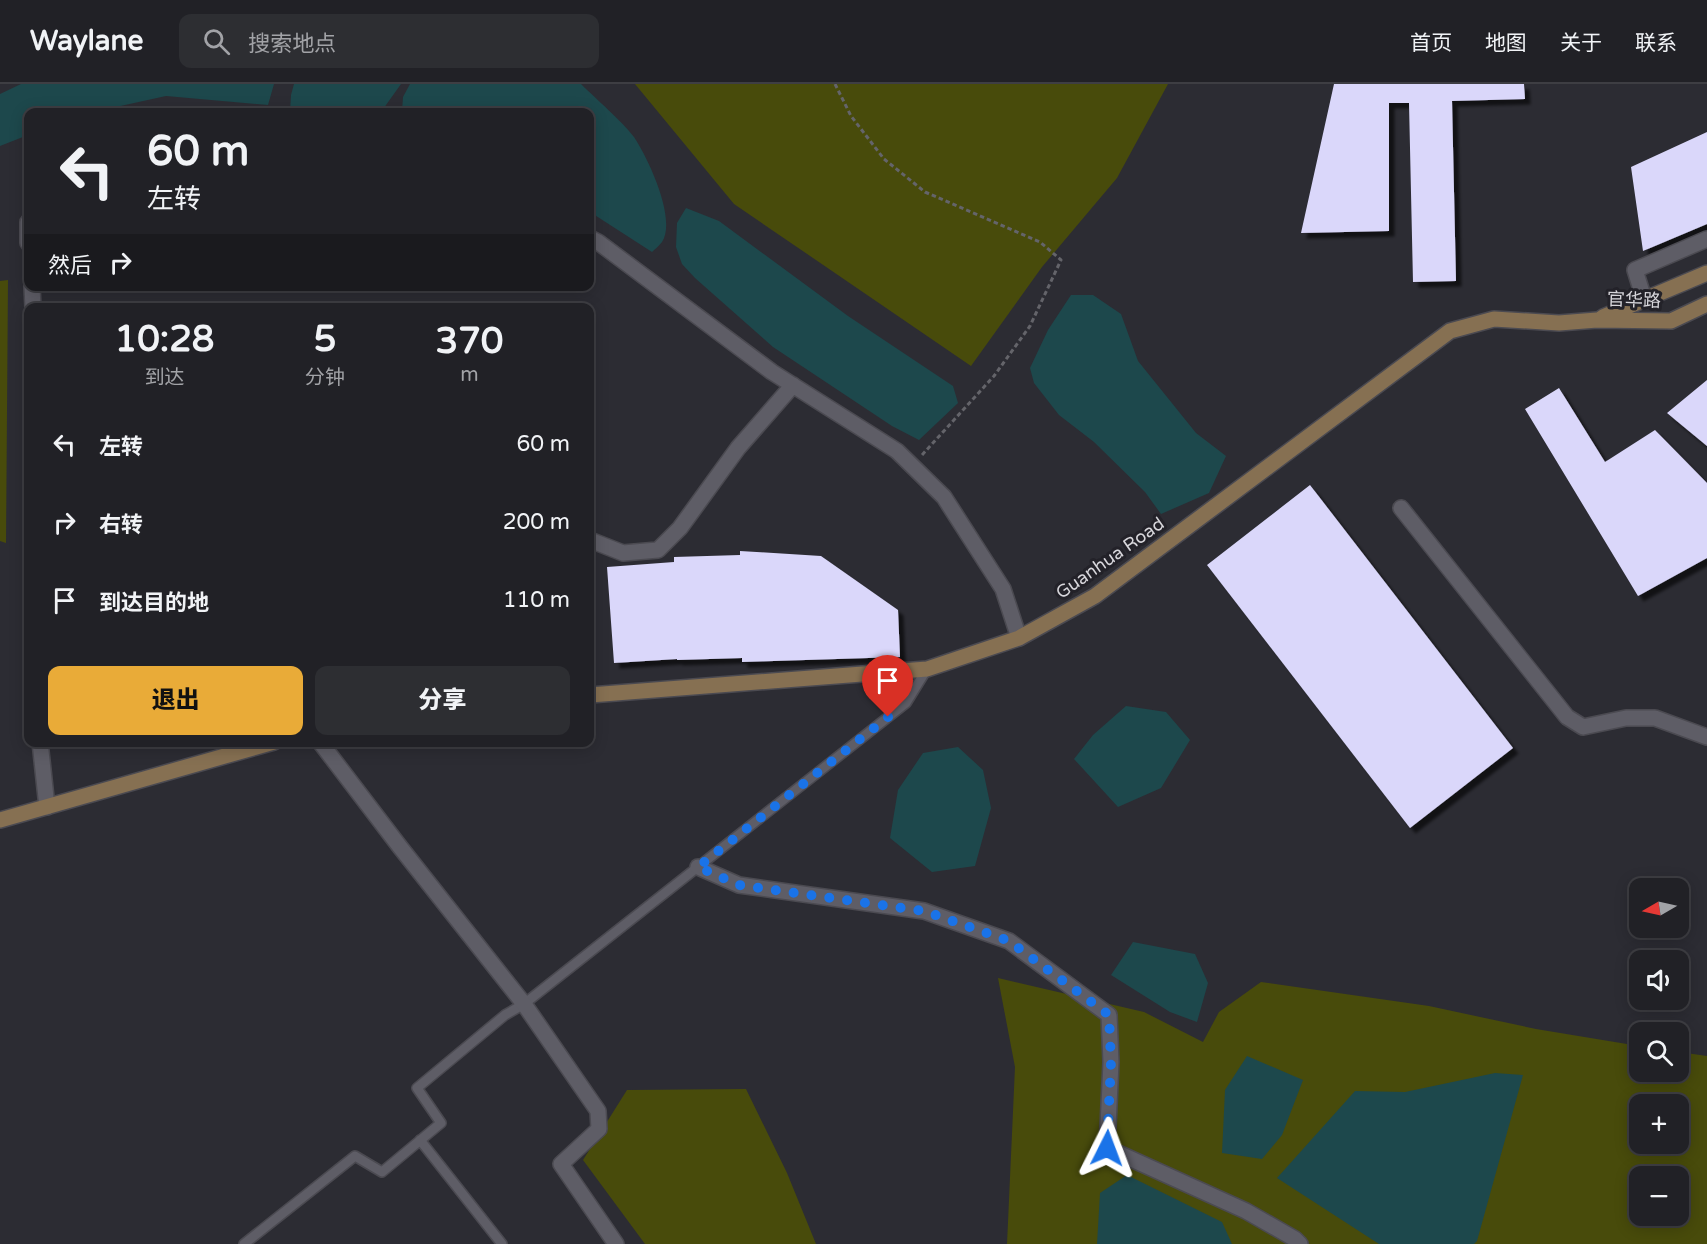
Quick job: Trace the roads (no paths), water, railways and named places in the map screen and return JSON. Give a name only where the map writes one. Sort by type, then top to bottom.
[{"type":"main road","name":"官华路","points":[[1597,320],[1707,273]]},
{"type":"main road","name":"官华路","points":[[1597,320],[1671,321],[1707,304]]},
{"type":"main road","name":"Guanhua Road","points":[[594,696],[927,669],[1019,638],[1095,596],[1450,331],[1494,319],[1559,323],[1597,320]]},
{"type":"main road","points":[[0,820],[256,747]]},
{"type":"street","points":[[1644,299],[1635,270],[1707,239]]},
{"type":"street","points":[[594,240],[793,385],[897,451],[944,497],[1003,589],[1019,638]]},
{"type":"street","points":[[594,542],[623,553],[658,550],[680,528],[738,448],[793,385]]},
{"type":"street","points":[[1401,508],[1567,717],[1583,727],[1626,718],[1655,718],[1707,736]]},
{"type":"street","points":[[41,747],[47,807]]},
{"type":"street","points":[[324,747],[400,848],[524,1004],[598,1112],[599,1129],[561,1164],[616,1244]]},
{"type":"street","points":[[698,867],[739,885],[924,911],[1009,941],[1109,1015],[1111,1062],[1107,1148],[1246,1211],[1300,1244]]},
{"type":"lane","points":[[244,1244],[355,1156],[382,1172],[441,1123],[417,1088],[504,1015],[524,1004],[906,703],[927,669]]},
{"type":"lane","points":[[420,1140],[502,1244]]},
{"type":"water","points":[[21,84],[274,84],[268,105],[166,96],[111,108],[24,108],[24,137],[0,146],[0,94]]},
{"type":"water","points":[[294,84],[401,84],[384,108],[290,108]]},
{"type":"water","points":[[410,84],[581,84],[629,131],[646,159],[659,189],[666,219],[666,232],[662,242],[652,252],[594,215],[594,108],[402,108],[403,97]]},
{"type":"water","points":[[686,208],[719,221],[848,316],[953,386],[958,403],[919,440],[892,426],[773,347],[682,264],[676,247],[677,223]]},
{"type":"water","points":[[1071,295],[1093,295],[1121,314],[1138,361],[1196,433],[1226,456],[1209,493],[1161,514],[1145,492],[1094,442],[1059,415],[1034,383],[1030,368],[1048,330]]},
{"type":"water","points":[[1126,706],[1166,712],[1190,740],[1161,788],[1118,807],[1074,759],[1093,735]]},
{"type":"water","points":[[958,747],[983,770],[991,808],[975,866],[932,872],[890,838],[898,790],[923,753]]},
{"type":"water","points":[[1133,942],[1195,954],[1208,983],[1197,1022],[1170,1012],[1111,975]]},
{"type":"water","points":[[1247,1056],[1303,1080],[1282,1135],[1262,1159],[1222,1153],[1225,1090]]},
{"type":"water","points":[[1495,1073],[1523,1075],[1477,1241],[1474,1244],[1379,1244],[1277,1178],[1355,1091],[1405,1092]]},
{"type":"water","points":[[1127,1175],[1222,1222],[1232,1244],[1097,1244],[1100,1193]]}]
